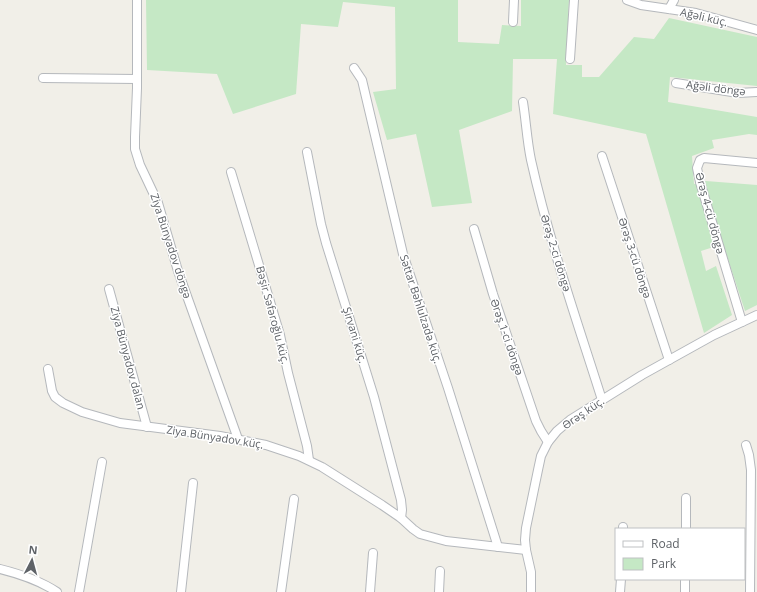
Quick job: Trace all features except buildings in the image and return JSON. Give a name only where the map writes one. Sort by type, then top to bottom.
[{"type":"street","name":"Ziya Bünyadov döngə","points":[[138,0],[135,149],[140,165],[158,203],[178,271],[238,439]]},
{"type":"street","points":[[513,22],[514,0]]},
{"type":"street","points":[[570,59],[574,0]]},
{"type":"street","name":"Ağəli küç.","points":[[627,0],[641,5],[696,13],[757,30]]},
{"type":"street","points":[[669,9],[674,0]]},
{"type":"street","name":"Səttar Bəhlulzadə küç.","points":[[354,68],[362,80],[403,254],[448,388],[498,547]]},
{"type":"street","points":[[43,78],[137,79]]},
{"type":"street","name":"Ağəli döngə","points":[[676,83],[738,93],[757,92]]},
{"type":"street","name":"Ərəş 2-ci döngə","points":[[523,102],[530,158],[542,208],[602,400]]},
{"type":"street","name":"Şirvani küç.","points":[[307,152],[326,243],[374,397],[401,500],[401,518]]},
{"type":"street","name":"Ərəş 3-cü döngə","points":[[602,156],[669,360]]},
{"type":"street","name":"Ərəş 4-cü döngə","points":[[742,322],[697,168],[700,160],[704,158],[757,163]]},
{"type":"street","name":"Bəşir Səfəroğlu küç.","points":[[231,172],[280,335],[288,373],[307,446],[309,460]]},
{"type":"street","name":"Ərəş 1-ci döngə","points":[[474,229],[493,294],[536,422],[548,442]]},
{"type":"street","name":"Ziya Bünyadov dalan","points":[[109,289],[147,427]]},
{"type":"street","name":"Ərəş küç.","points":[[531,592],[531,572],[525,540],[526,528],[541,456],[548,442],[556,431],[570,420],[669,360],[714,335],[757,315]]},
{"type":"street","name":"Ziya Bünyadov küç.","points":[[48,370],[52,391],[55,397],[63,403],[103,419],[147,427],[238,439],[266,445],[309,460],[401,518],[412,529],[420,534],[428,537],[526,550]]},
{"type":"street","points":[[746,445],[751,470],[750,592]]},
{"type":"street","points":[[79,592],[102,462]]},
{"type":"street","points":[[181,592],[193,483]]},
{"type":"street","points":[[686,498],[686,528]]},
{"type":"street","points":[[281,592],[294,499]]},
{"type":"street","points":[[370,592],[373,553]]},
{"type":"street","points":[[438,592],[440,570]]},
{"type":"street","points":[[0,571],[27,576],[57,592]]},
{"type":"street","points":[[620,580],[620,592]]},
{"type":"street","points":[[685,580],[685,592]]},
{"type":"green space","points":[[146,0],[458,0],[458,42],[499,44],[502,25],[521,26],[521,0],[569,0],[566,65],[582,65],[582,77],[599,77],[634,37],[654,39],[669,18],[757,37],[757,86],[670,77],[668,102],[757,117],[757,135],[749,134],[712,140],[714,148],[692,156],[694,184],[706,181],[757,185],[757,305],[745,311],[723,244],[701,251],[706,271],[716,266],[732,315],[704,333],[646,134],[553,114],[557,59],[513,59],[512,111],[459,130],[472,203],[432,207],[416,134],[387,140],[373,92],[396,89],[395,7],[343,2],[338,27],[301,24],[296,94],[233,114],[217,74],[147,70]]}]
